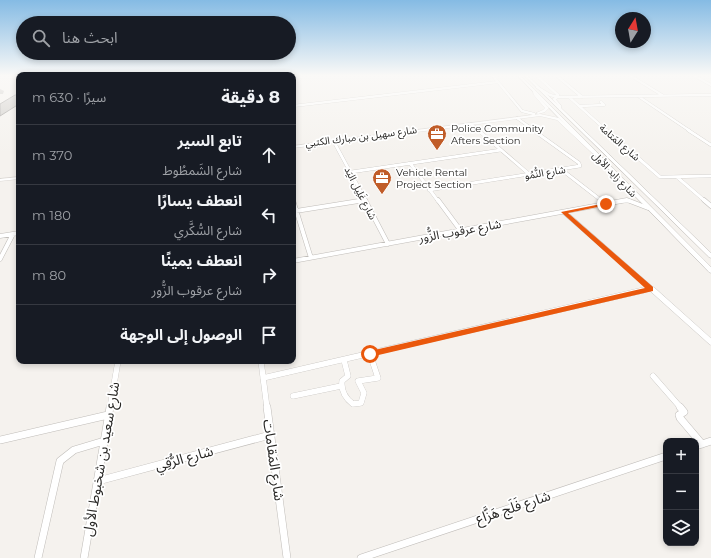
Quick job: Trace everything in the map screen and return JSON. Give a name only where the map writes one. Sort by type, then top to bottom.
[{"type":"main road","name":"شارع زايد الأول","points":[[547,102],[711,271]]},
{"type":"main road","name":"شارع زايد الأول","points":[[551,102],[711,256]]},
{"type":"street","points":[[296,106],[327,102]]},
{"type":"street","points":[[515,102],[522,111],[534,114],[543,112],[547,108],[542,102]]},
{"type":"street","points":[[557,102],[560,106],[560,109]]},
{"type":"street","name":"شارع المَتامة","points":[[575,102],[660,177],[677,177]]},
{"type":"street","name":"شارع المَتامة","points":[[580,106],[604,105],[601,102]]},
{"type":"street","points":[[647,102],[711,145]]},
{"type":"street","points":[[522,111],[522,116]]},
{"type":"street","name":"شارع سهيل بن مبارك الكتبي","points":[[296,146],[534,114]]},
{"type":"street","name":"شارع سهيل بن مبارك الكتبي","points":[[296,146],[540,115],[555,118],[598,155]]},
{"type":"street","name":"شارع النُّمُو","points":[[429,190],[579,167],[580,164],[517,118]]},
{"type":"street","points":[[471,124],[530,174]]},
{"type":"street","name":"شارع غَلِيل اليَد","points":[[334,142],[388,244]]},
{"type":"street","points":[[351,172],[501,150]]},
{"type":"street","points":[[410,164],[461,230]]},
{"type":"street","points":[[562,170],[606,204]]},
{"type":"street","points":[[677,177],[711,176]]},
{"type":"street","points":[[677,177],[711,206]]},
{"type":"street","points":[[0,180],[16,178]]},
{"type":"street","points":[[627,200],[632,198],[632,191]]},
{"type":"street","points":[[311,258],[296,211],[365,200]]},
{"type":"street","points":[[627,200],[649,208]]},
{"type":"street","name":"شارع عرقوب الزُّور","points":[[296,260],[627,200]]},
{"type":"street","points":[[564,212],[711,342]]},
{"type":"street","points":[[0,259],[13,234]]},
{"type":"street","points":[[0,236],[16,234]]},
{"type":"street","points":[[263,378],[650,289]]},
{"type":"street","points":[[344,360],[348,376],[358,381],[378,378],[370,354]]},
{"type":"street","name":"شارع سعيد بن شخبوط الأول","points":[[84,558],[117,364]]},
{"type":"street","name":"شارع المَقامات","points":[[261,364],[287,558]]},
{"type":"street","points":[[348,376],[342,381],[341,386],[345,397],[353,404],[361,403],[364,393],[358,381]]},
{"type":"street","points":[[653,376],[683,410],[684,412],[679,414],[680,418],[694,438]]},
{"type":"street","points":[[293,396],[341,386]]},
{"type":"street","points":[[0,440],[108,415]]},
{"type":"street","name":"شارع الرُّقِي","points":[[98,481],[270,435]]},
{"type":"street","points":[[38,558],[60,461],[65,454],[73,450],[104,441]]},
{"type":"street","points":[[699,445],[711,441]]},
{"type":"street","name":"شارع فَلَج هَزَّاع","points":[[361,558],[663,457]]},
{"type":"building","points":[[3,102],[16,102],[16,106],[0,116],[0,104]]},
{"type":"place","name":"Police Community Afters Section","points":[[437,151]]},
{"type":"place","name":"Vehicle Rental Project Section","points":[[382,195]]},
{"type":"route","points":[[370,354],[650,289],[564,212],[606,204]]}]
